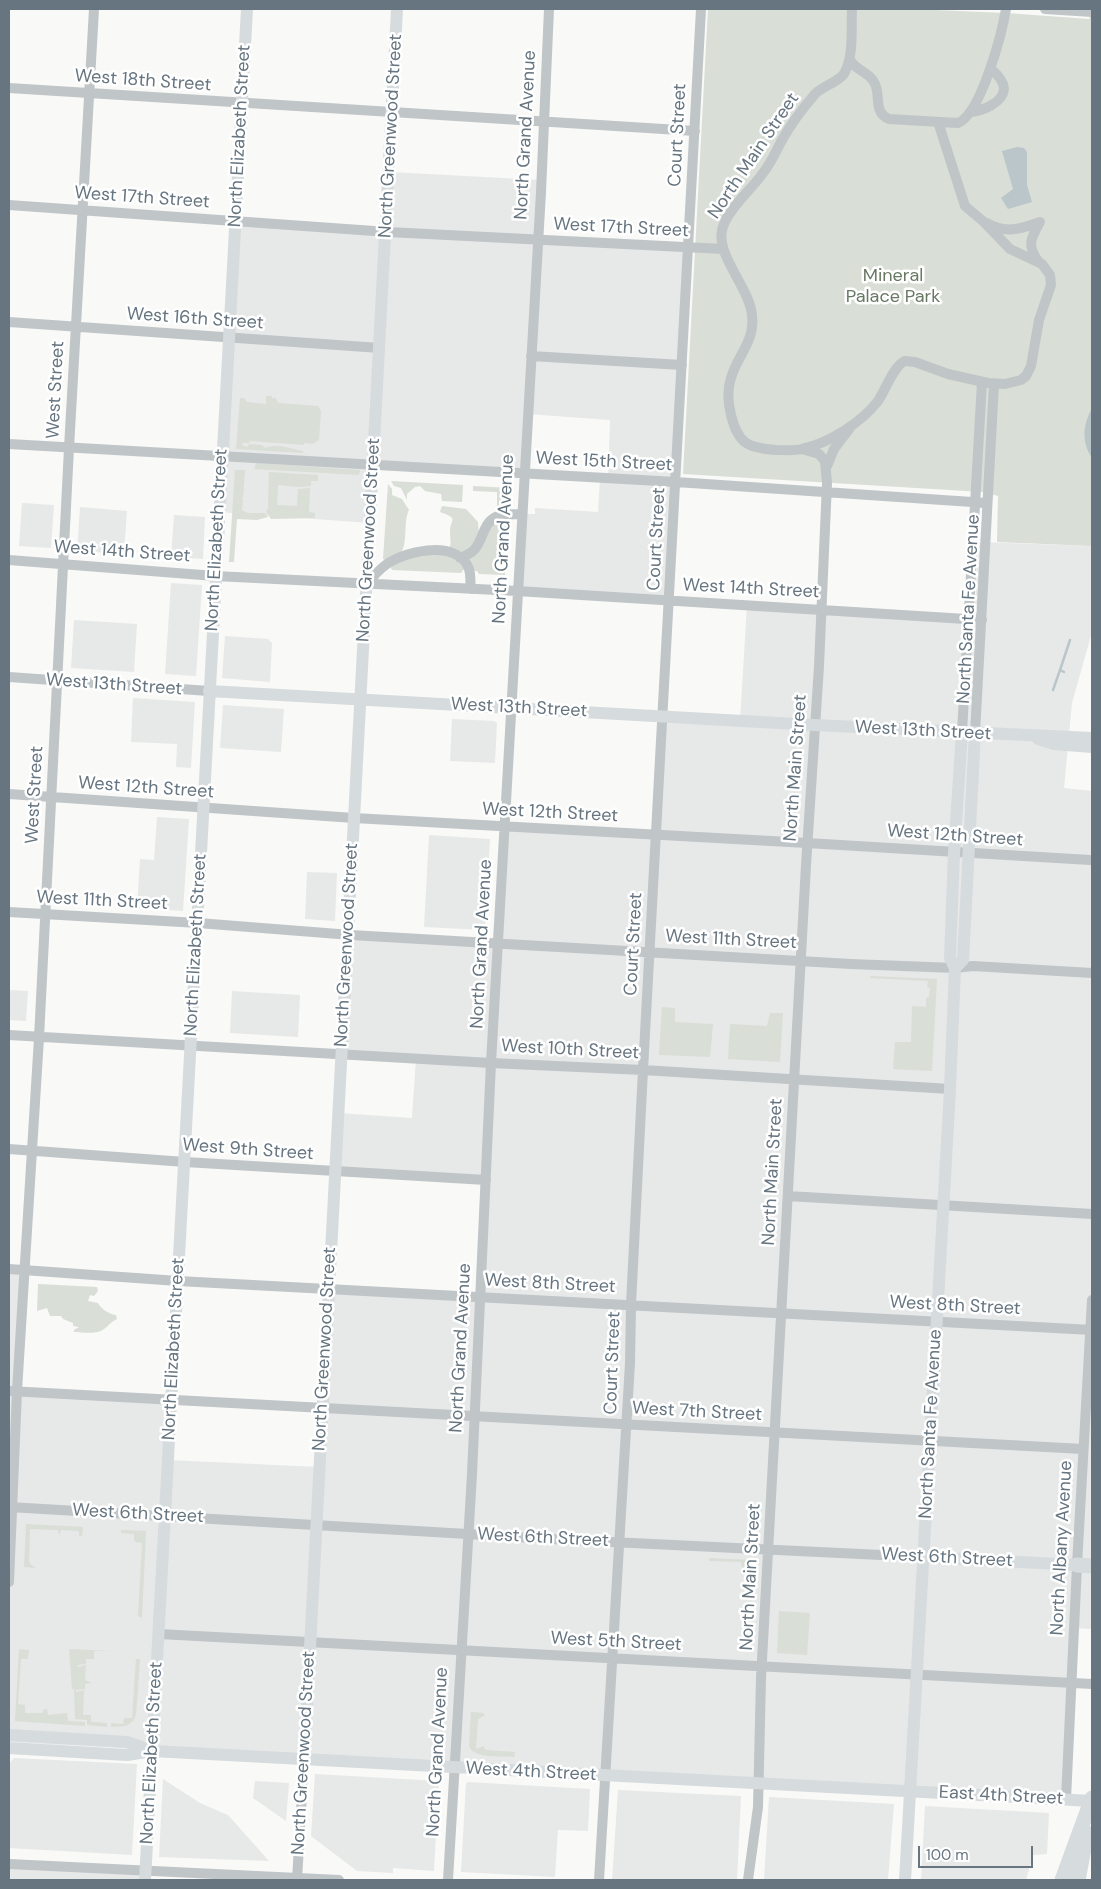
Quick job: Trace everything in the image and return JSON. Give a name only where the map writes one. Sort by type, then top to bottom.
[{"type":"highway","points":[[1077,1565],[1092,1566]]},
{"type":"highway","points":[[1078,1880],[1084,1829],[1092,1799]]},
{"type":"highway","points":[[1062,1880],[1092,1808]]},
{"type":"main road","name":"North Elizabeth Street","points":[[145,1876],[198,923],[221,457],[247,9]]},
{"type":"main road","name":"North Greenwood Street","points":[[304,1760],[397,9]]},
{"type":"main road","name":"West 13th Street","points":[[209,691],[814,725],[1092,738]]},
{"type":"main road","name":"North Santa Fe Avenue","points":[[906,1880],[942,1205],[950,1089],[955,968],[950,958],[954,853],[968,733]]},
{"type":"main road","name":"North Santa Fe Avenue","points":[[955,968],[963,960],[967,854],[968,733]]},
{"type":"main road","name":"West 13th Street","points":[[1029,736],[1054,744],[1092,747]]},
{"type":"main road","name":"West 6th Street","points":[[923,1557],[1077,1565]]},
{"type":"main road","name":"West 4th Street","points":[[9,1736],[127,1742],[152,1751]]},
{"type":"main road","name":"West 4th Street","points":[[9,1748],[127,1755],[152,1751],[910,1791]]},
{"type":"main road","name":"East 4th Street","points":[[910,1791],[1092,1799]]},
{"type":"street","name":"West Street","points":[[9,1582],[13,1391],[26,1270],[33,1151],[69,448],[94,9]]},
{"type":"street","name":"North Grand Avenue","points":[[448,1880],[475,1416],[491,1063],[541,192],[549,9]]},
{"type":"street","name":"Court Street","points":[[599,1880],[627,1424],[643,1070],[701,9]]},
{"type":"street","points":[[852,9],[850,60],[855,68],[866,73],[874,81],[877,104],[885,117],[889,119],[958,123],[965,119],[970,112],[992,69],[1006,11]]},
{"type":"street","points":[[1044,9],[1092,12]]},
{"type":"street","name":"North Main Street","points":[[850,60],[842,76],[820,89],[809,102],[783,138],[764,172],[725,220],[722,230],[723,249],[745,289],[752,314],[751,337],[733,372],[729,387],[728,402],[735,430],[745,443],[755,448],[787,450],[802,449],[850,428]]},
{"type":"street","points":[[970,112],[987,108],[1002,94],[1004,88],[1001,80],[992,69]]},
{"type":"street","name":"West 18th Street","points":[[9,88],[695,131]]},
{"type":"street","points":[[938,122],[965,206],[984,222],[1010,249],[1042,264]]},
{"type":"street","name":"West 17th Street","points":[[9,205],[386,232],[723,249]]},
{"type":"street","points":[[982,382],[1004,384],[1021,380],[1026,376],[1031,366],[1039,320],[1051,285],[1050,275],[1033,254],[1030,246],[1040,222],[1011,230],[994,227],[984,222]]},
{"type":"street","name":"West 16th Street","points":[[9,322],[380,348]]},
{"type":"street","points":[[531,356],[682,365]]},
{"type":"street","name":"North Main Street","points":[[827,466],[834,450],[850,428],[878,400],[901,362],[916,362],[948,374],[982,382]]},
{"type":"street","name":"North Santa Fe Avenue","points":[[968,733],[967,619],[982,382]]},
{"type":"street","name":"North Santa Fe Avenue","points":[[968,733],[982,620],[994,384]]},
{"type":"street","name":"West 15th Street","points":[[9,444],[676,482],[987,503]]},
{"type":"street","name":"North Main Street","points":[[748,1880],[758,1807],[762,1667],[827,492],[826,461],[819,454],[802,449]]},
{"type":"street","points":[[460,558],[477,547],[483,531],[491,520],[498,516],[522,514]]},
{"type":"street","points":[[367,583],[388,563],[410,554],[437,550],[450,552],[460,558],[470,571],[470,588]]},
{"type":"street","name":"West 14th Street","points":[[9,560],[215,576],[470,588],[982,620]]},
{"type":"street","name":"West 13th Street","points":[[9,677],[209,691]]},
{"type":"street","name":"West 12th Street","points":[[9,794],[354,818],[1090,860]]},
{"type":"street","name":"West 11th Street","points":[[9,912],[498,944],[801,961],[955,968],[973,966],[1092,973]]},
{"type":"street","name":"West 10th Street","points":[[9,1036],[643,1070],[950,1089]]},
{"type":"street","name":"West 9th Street","points":[[9,1149],[335,1172],[486,1180]]},
{"type":"street","points":[[788,1196],[1092,1214]]},
{"type":"street","name":"West 8th Street","points":[[9,1269],[178,1281],[1091,1330]]},
{"type":"street","name":"North Albany Avenue","points":[[1066,1799],[1092,1300]]},
{"type":"street","name":"West 7th Street","points":[[13,1391],[1083,1449]]},
{"type":"street","name":"West 6th Street","points":[[11,1507],[620,1543],[923,1557]]},
{"type":"street","name":"West 5th Street","points":[[159,1634],[1092,1684]]},
{"type":"street","name":"North Greenwood Street","points":[[297,1879],[304,1760]]},
{"type":"street","points":[[9,1864],[145,1876],[339,1880]]},
{"type":"shaded area","points":[[1017,147],[1024,148],[1027,152],[1027,185],[1032,202],[1008,209],[1001,198],[1013,189],[1002,151]]},
{"type":"shaded area","points":[[389,172],[542,180],[538,240],[689,248],[670,600],[517,591],[522,514],[535,514],[535,508],[598,512],[600,478],[608,478],[610,420],[528,414],[524,474],[374,466],[370,523],[218,512],[235,221],[386,232]]},
{"type":"shaded area","points":[[1092,408],[1092,458],[1088,452],[1084,433]]},
{"type":"shaded area","points":[[22,503],[54,505],[51,548],[19,546]]},
{"type":"shaded area","points":[[80,507],[127,511],[124,554],[77,551]]},
{"type":"shaded area","points":[[174,515],[205,517],[203,559],[171,557]]},
{"type":"shaded area","points":[[979,542],[1092,546],[1092,632],[1072,703],[1064,788],[1092,791],[1092,1629],[1074,1628],[1066,1799],[9,1742],[9,1269],[26,1270],[18,1391],[171,1399],[168,1460],[319,1467],[328,1289],[479,1297],[486,1180],[335,1172],[338,1113],[412,1118],[416,1059],[341,1054],[348,935],[498,944],[505,827],[656,835],[663,716],[740,721],[747,605],[974,616]]},
{"type":"shaded area","points":[[171,583],[202,585],[196,676],[165,674]]},
{"type":"shaded area","points":[[74,620],[137,624],[134,672],[71,668]]},
{"type":"shaded area","points":[[225,636],[268,639],[272,643],[270,682],[222,678]]},
{"type":"shaded area","points":[[133,698],[195,702],[191,768],[176,767],[177,744],[131,742]]},
{"type":"shaded area","points":[[223,705],[284,709],[281,752],[220,748]]},
{"type":"shaded area","points":[[452,719],[494,721],[497,723],[495,763],[450,761]]},
{"type":"shaded area","points":[[157,817],[189,819],[183,911],[137,908],[140,859],[154,860]]},
{"type":"shaded area","points":[[429,835],[490,839],[485,930],[424,927]]},
{"type":"shaded area","points":[[307,872],[337,873],[335,921],[305,919]]},
{"type":"shaded area","points":[[9,990],[28,991],[26,1021],[9,1020]]},
{"type":"shaded area","points":[[232,991],[300,995],[298,1037],[230,1033]]},
{"type":"shaded area","points":[[14,1758],[137,1764],[132,1855],[9,1848],[9,1764]]},
{"type":"shaded area","points":[[315,1774],[439,1781],[434,1871],[393,1868],[393,1873],[357,1871],[311,1836]]},
{"type":"shaded area","points":[[163,1779],[200,1803],[228,1815],[269,1861],[159,1857]]},
{"type":"shaded area","points":[[255,1781],[289,1783],[286,1821],[253,1798]]},
{"type":"shaded area","points":[[466,1783],[590,1789],[588,1831],[558,1830],[555,1877],[461,1872]]},
{"type":"shaded area","points":[[618,1790],[741,1796],[737,1880],[612,1880]]},
{"type":"shaded area","points":[[769,1797],[894,1804],[888,1880],[764,1880]]},
{"type":"shaded area","points":[[925,1806],[1049,1813],[1047,1854],[1033,1855],[1026,1880],[921,1880]]},
{"type":"shaded area","points":[[9,1864],[146,1871],[145,1880],[9,1880]]},
{"type":"green space","name":"Mineral Palace Park","points":[[708,9],[911,9],[1089,19],[1092,9],[1092,546],[997,542],[998,496],[983,492],[683,474]]},
{"type":"green space","points":[[266,396],[276,398],[278,403],[318,406],[321,411],[319,440],[312,444],[304,443],[304,445],[250,441],[249,443],[242,443],[243,446],[247,447],[249,444],[262,445],[265,448],[280,446],[303,451],[303,453],[236,449],[240,398],[244,398],[247,402],[266,404]]},
{"type":"green space","points":[[256,463],[360,470],[359,475],[254,469]]},
{"type":"green space","points":[[235,470],[245,470],[244,485],[242,485],[244,486],[243,498],[241,499],[243,500],[242,510],[248,513],[265,513],[268,517],[257,520],[237,519],[234,562],[229,562]]},
{"type":"green space","points":[[269,472],[318,475],[318,481],[311,481],[311,486],[278,485],[277,505],[297,506],[298,489],[310,488],[309,512],[315,513],[315,518],[271,519],[266,512],[268,508]]},
{"type":"green space","points":[[391,481],[463,485],[462,502],[442,501],[441,494],[425,491],[420,486],[415,487],[407,494],[407,500],[401,488],[394,486]]},
{"type":"green space","points":[[388,484],[392,489],[392,495],[402,499],[409,510],[405,542],[401,553],[385,560],[383,559]]},
{"type":"green space","points":[[473,486],[509,488],[508,510],[497,510],[497,492],[473,491]]},
{"type":"green space","points":[[442,506],[466,509],[478,522],[479,535],[471,549],[459,553],[449,549],[452,518],[440,512]]},
{"type":"green space","points":[[503,518],[507,521],[505,575],[479,574],[477,571],[473,571],[465,559],[492,523]]},
{"type":"green space","points":[[437,552],[451,555],[467,570],[463,570],[461,573],[392,570],[390,566],[400,560]]},
{"type":"green space","points":[[870,976],[937,979],[932,1071],[893,1069],[895,1042],[911,1042],[912,1006],[926,1007],[926,998],[929,997],[930,988],[927,987],[928,981],[870,978]]},
{"type":"green space","points":[[662,1007],[675,1008],[675,1022],[713,1024],[710,1057],[659,1055]]},
{"type":"green space","points":[[770,1013],[783,1013],[780,1062],[728,1059],[730,1024],[767,1026]]},
{"type":"green space","points":[[38,1284],[97,1287],[98,1291],[94,1296],[90,1295],[88,1301],[98,1303],[105,1311],[116,1315],[117,1319],[98,1332],[74,1332],[79,1327],[73,1326],[73,1323],[63,1319],[61,1316],[50,1316],[47,1308],[37,1311]]},
{"type":"green space","points":[[26,1524],[83,1527],[82,1536],[79,1536],[79,1531],[61,1530],[59,1536],[58,1530],[30,1529],[29,1561],[36,1568],[24,1567]]},
{"type":"green space","points":[[121,1530],[146,1531],[142,1618],[138,1616],[142,1543],[134,1540],[134,1534],[121,1533]]},
{"type":"green space","points":[[709,1558],[751,1560],[754,1564],[752,1599],[748,1599],[750,1568],[742,1567],[741,1562],[709,1561]]},
{"type":"green space","points":[[779,1611],[810,1613],[807,1655],[777,1653]]},
{"type":"green space","points":[[19,1649],[29,1650],[28,1659],[21,1659],[18,1704],[25,1705],[25,1713],[43,1713],[43,1710],[47,1709],[48,1715],[67,1713],[68,1721],[85,1722],[85,1726],[15,1721]]},
{"type":"green space","points":[[69,1649],[111,1651],[94,1651],[94,1659],[86,1659],[86,1664],[77,1665],[79,1667],[86,1665],[85,1680],[92,1683],[85,1684],[85,1689],[75,1690],[77,1692],[84,1690],[83,1715],[91,1715],[91,1722],[107,1723],[107,1727],[87,1725],[87,1720],[75,1719],[74,1689],[72,1689]]},
{"type":"green space","points":[[136,1659],[140,1659],[136,1715],[133,1721],[126,1726],[111,1727],[111,1723],[123,1724],[124,1718],[132,1718]]},
{"type":"green space","points":[[471,1712],[483,1713],[485,1715],[478,1719],[476,1749],[483,1746],[486,1750],[515,1752],[514,1757],[482,1755],[472,1750],[469,1746]]},
{"type":"waterway","points":[[1064,672],[1060,670],[1070,640]]},
{"type":"waterway","points":[[1053,690],[1060,670]]}]
